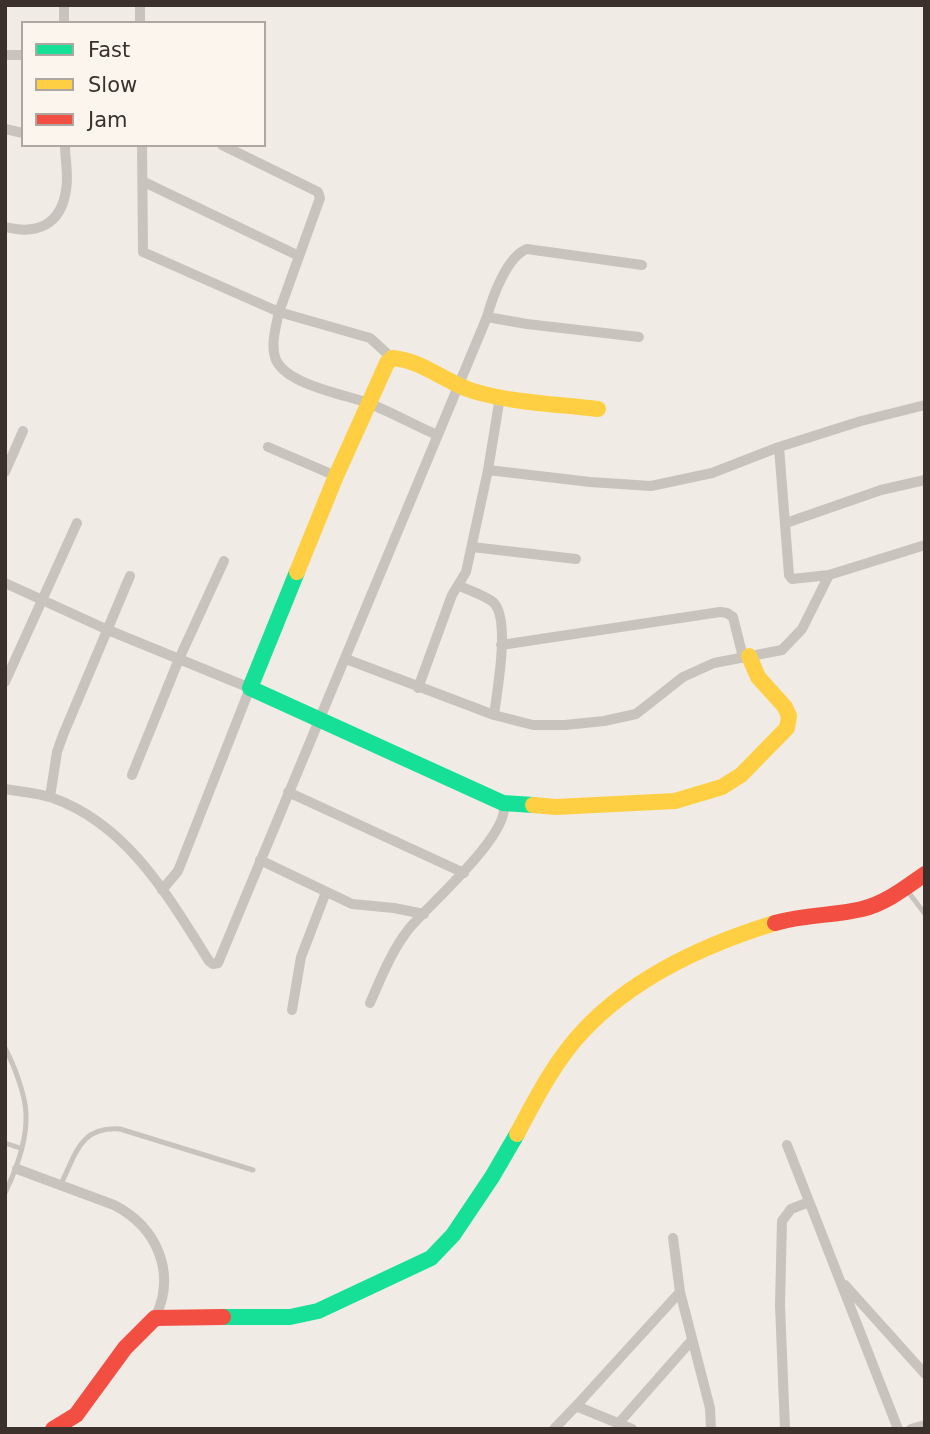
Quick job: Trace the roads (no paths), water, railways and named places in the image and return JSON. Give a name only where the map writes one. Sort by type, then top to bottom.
[{"type":"street","points":[[5,227],[23,232],[35,230],[59,212],[67,188],[65,147]]},
{"type":"street","points":[[142,147],[143,252],[279,312],[370,338],[392,358],[409,361],[485,395],[597,408]]},
{"type":"street","points":[[226,147],[318,192],[320,198],[279,312],[274,358],[281,368],[311,385],[369,404],[437,435]]},
{"type":"street","points":[[144,182],[299,256]]},
{"type":"street","points":[[5,789],[50,797],[100,822],[121,838],[140,858],[209,961],[215,964],[220,961],[487,317],[491,301],[512,260],[519,252],[527,250],[642,265]]},
{"type":"street","points":[[487,317],[639,337]]},
{"type":"street","points":[[162,890],[178,871],[336,476],[387,363],[392,358]]},
{"type":"street","points":[[418,688],[452,595],[466,572],[488,470],[500,397]]},
{"type":"street","points":[[488,470],[578,481],[651,486],[712,473],[779,447],[925,405]]},
{"type":"street","points":[[5,472],[23,431]]},
{"type":"street","points":[[268,447],[336,476]]},
{"type":"street","points":[[779,447],[789,575],[793,579],[829,575],[925,545]]},
{"type":"street","points":[[786,523],[881,490],[925,480]]},
{"type":"street","points":[[5,682],[77,523]]},
{"type":"street","points":[[472,547],[576,559]]},
{"type":"street","points":[[132,775],[179,659],[223,561]]},
{"type":"street","points":[[346,659],[494,715],[533,724],[565,725],[604,721],[636,714],[683,677],[715,663],[782,650],[802,629],[829,575]]},
{"type":"street","points":[[50,797],[57,752],[130,576]]},
{"type":"street","points":[[5,583],[108,630],[319,718],[503,803],[556,807],[674,801],[712,791],[741,775],[787,728],[789,721],[785,707],[758,677],[746,657],[733,617],[727,613],[501,645]]},
{"type":"street","points":[[458,585],[493,602],[500,613],[502,628],[494,715]]},
{"type":"street","points":[[288,792],[464,873]]},
{"type":"street","points":[[370,1003],[388,963],[408,930],[464,873],[501,824],[505,814],[503,803]]},
{"type":"street","points":[[260,860],[361,906],[387,907],[424,914]]},
{"type":"street","points":[[155,1318],[290,1317],[318,1311],[431,1258],[453,1235],[492,1177],[535,1100],[563,1057],[584,1030],[622,997],[663,969],[760,928],[799,916],[862,909],[887,900],[925,874]]},
{"type":"street","points":[[292,1010],[302,957],[326,892]]},
{"type":"street","points":[[787,1145],[898,1429]]},
{"type":"street","points":[[17,1169],[61,1184],[127,1213],[150,1238],[163,1262],[166,1281],[164,1296],[155,1318],[125,1348],[76,1415],[52,1429]]},
{"type":"street","points":[[785,1429],[780,1305],[782,1221],[791,1209],[808,1202]]},
{"type":"street","points":[[673,1238],[680,1292],[709,1408],[711,1429]]},
{"type":"street","points":[[839,1278],[925,1374]]},
{"type":"street","points":[[554,1429],[680,1292]]},
{"type":"street","points":[[618,1424],[692,1340]]},
{"type":"street","points":[[576,1406],[632,1429]]},
{"type":"street","points":[[911,1429],[925,1425]]},
{"type":"lane","points":[[906,889],[925,914]]},
{"type":"lane","points":[[5,1048],[13,1064],[27,1113],[17,1169],[5,1194]]},
{"type":"lane","points":[[61,1184],[79,1145],[91,1134],[105,1128],[120,1129],[253,1170]]},
{"type":"lane","points":[[5,1143],[20,1148]]}]
